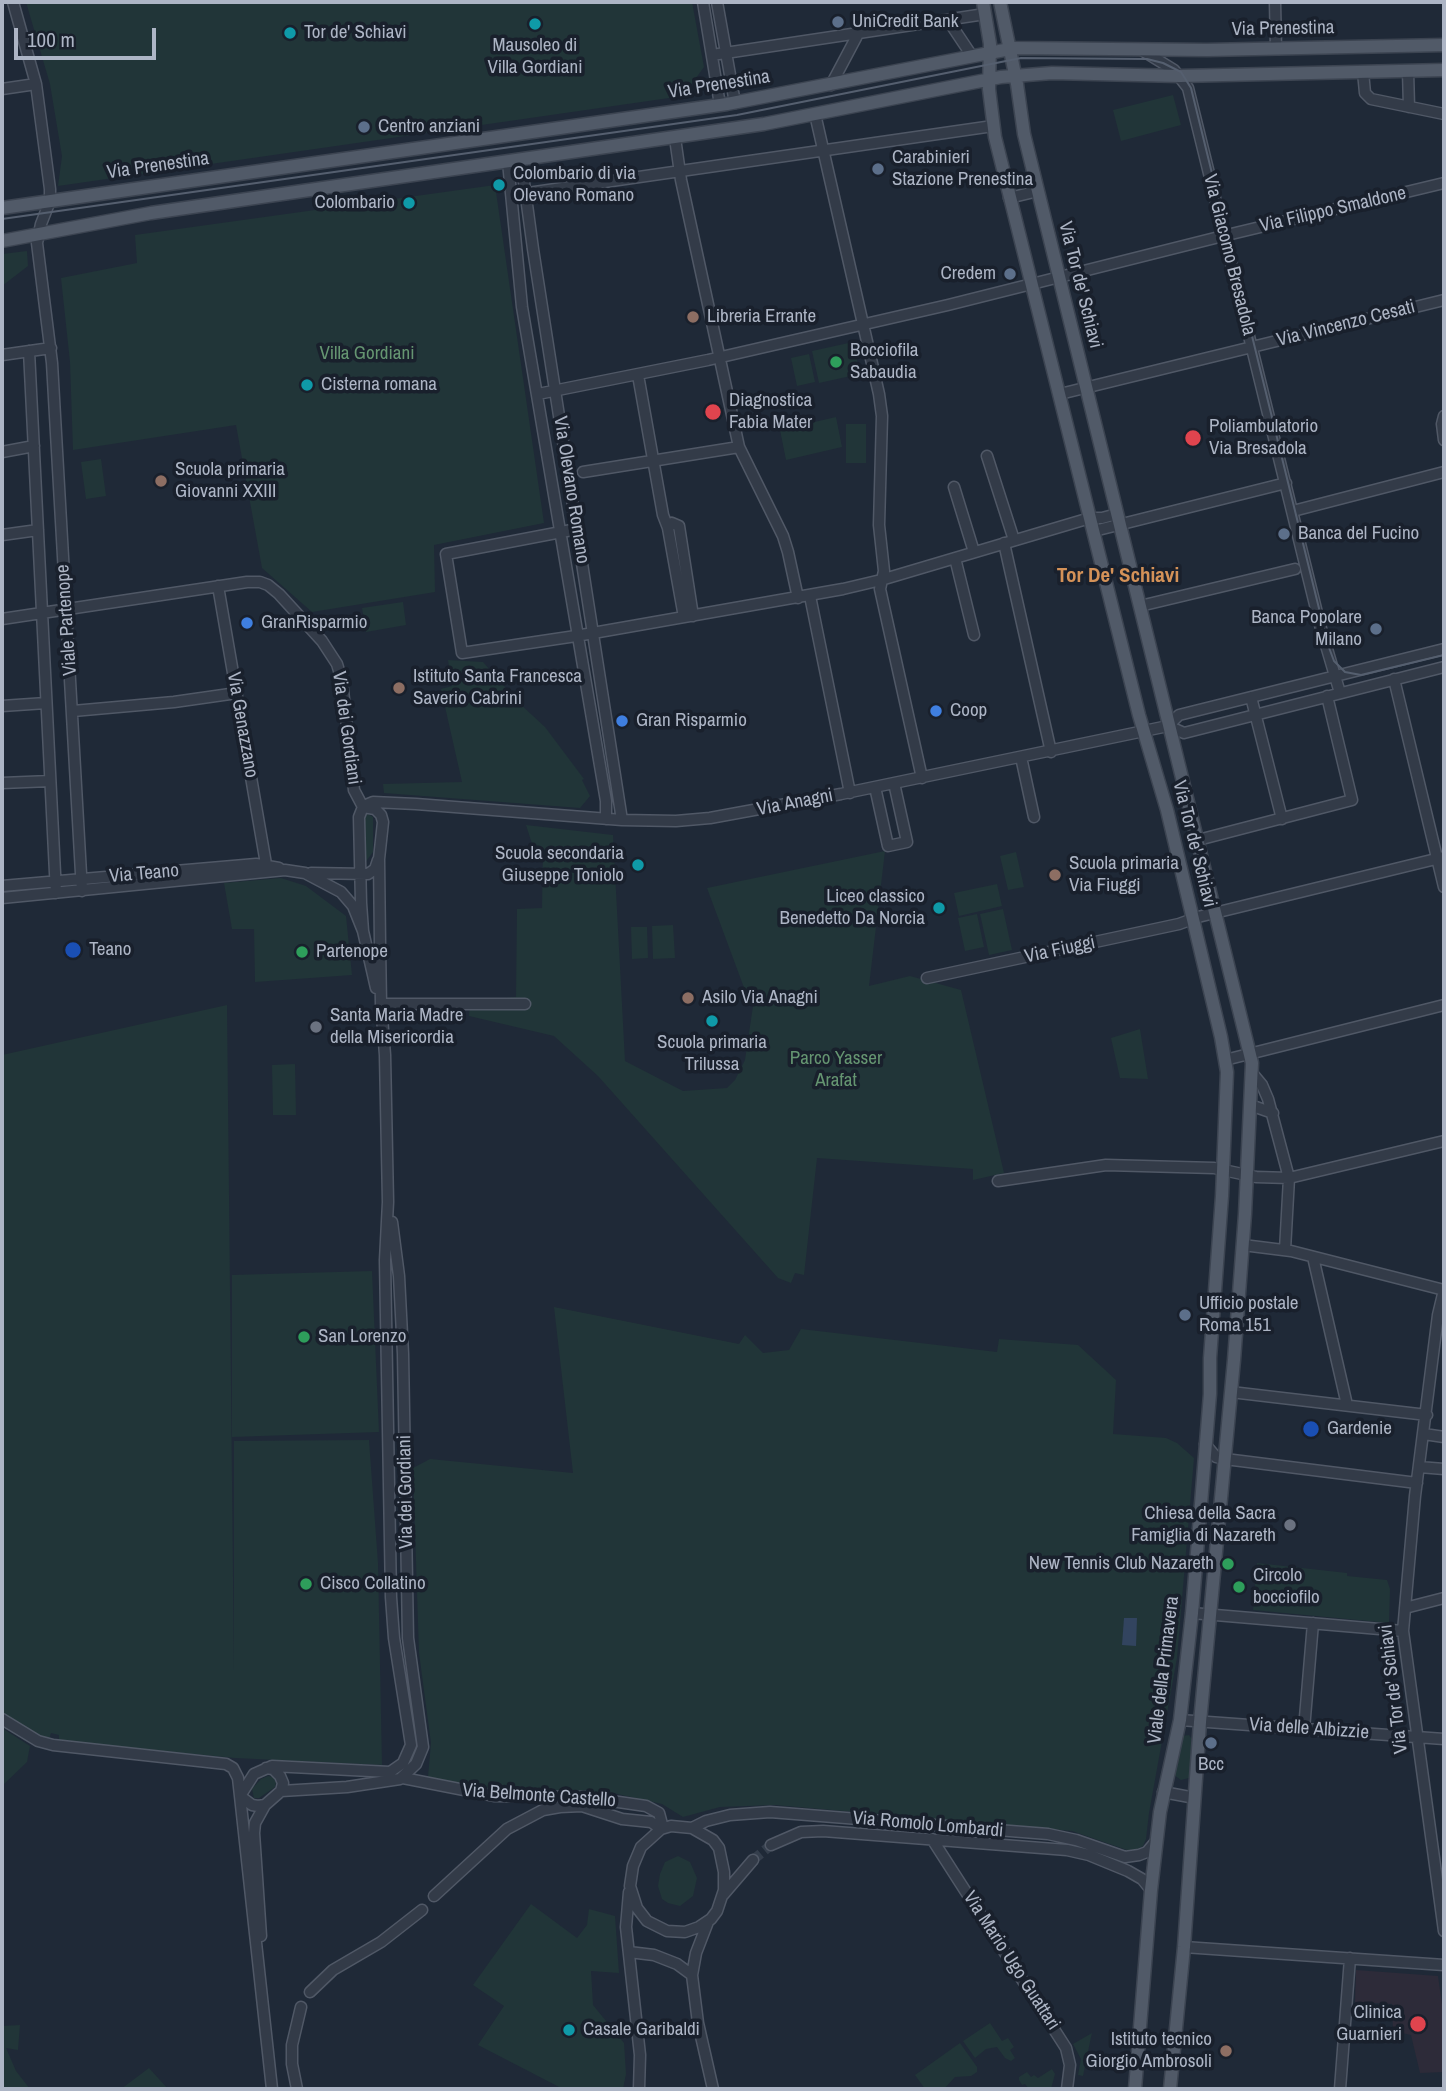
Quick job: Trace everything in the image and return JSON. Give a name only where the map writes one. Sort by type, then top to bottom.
[{"type":"main road","name":"Via Tor de' Schiavi","points":[[1000,2],[1024,134],[1251,1054],[1243,1245]]},
{"type":"main road","name":"Via Tor de' Schiavi","points":[[984,8],[993,126],[1009,198],[1144,732],[1167,810],[1225,1060],[1227,1096],[1223,1170]]},
{"type":"main road","name":"Via Prenestina","points":[[2,208],[735,103],[1008,48],[1444,45]]},
{"type":"main road","points":[[2,241],[151,213],[675,138],[1015,75],[1052,73],[1180,76],[1444,70]]},
{"type":"main road","name":"Viale della Primavera","points":[[1135,2089],[1157,1840],[1163,1792],[1180,1720],[1192,1614],[1223,1170]]},
{"type":"main road","name":"Viale della Primavera","points":[[1170,2089],[1243,1245]]},
{"type":"street","points":[[13,2],[36,84],[50,201],[38,235]]},
{"type":"street","points":[[703,2],[720,105]]},
{"type":"street","points":[[717,2],[735,103]]},
{"type":"street","points":[[1275,2],[1276,48]]},
{"type":"street","points":[[712,55],[948,20],[984,8]]},
{"type":"street","points":[[948,20],[972,56]]},
{"type":"street","points":[[831,85],[858,34]]},
{"type":"street","points":[[1139,49],[1180,76]]},
{"type":"street","points":[[1408,71],[1409,107]]},
{"type":"street","points":[[1363,72],[1365,91],[1369,97],[1444,114]]},
{"type":"street","name":"Via Giacomo Bresadola","points":[[1180,76],[1188,88],[1293,513]]},
{"type":"street","points":[[2,89],[36,84]]},
{"type":"street","points":[[815,114],[865,325],[882,416],[879,525],[884,572],[880,589],[922,778]]},
{"type":"street","points":[[510,187],[526,195],[993,126]]},
{"type":"street","points":[[675,138],[739,447],[783,536],[804,597],[850,793]]},
{"type":"street","name":"Via Olevano Romano","points":[[514,161],[510,187],[522,307],[607,819]]},
{"type":"street","name":"Via Olevano Romano","points":[[514,161],[526,195],[622,820]]},
{"type":"street","name":"Via Filippo Smaldone","points":[[556,391],[865,325],[1444,183]]},
{"type":"street","points":[[1009,198],[1038,191]]},
{"type":"street","points":[[513,229],[519,223],[529,224]]},
{"type":"street","name":"Viale Partenope","points":[[38,235],[51,348],[82,886]]},
{"type":"street","name":"Via Vincenzo Cesati","points":[[1086,388],[1444,300]]},
{"type":"street","points":[[2,355],[51,348]]},
{"type":"street","name":"Viale Partenope","points":[[29,351],[53,888]]},
{"type":"street","points":[[638,375],[653,461],[688,617]]},
{"type":"street","points":[[1060,394],[1086,388]]},
{"type":"street","points":[[538,394],[556,391]]},
{"type":"street","points":[[33,420],[39,413],[44,412],[55,416]]},
{"type":"street","points":[[1444,416],[1444,440]]},
{"type":"street","points":[[2,452],[34,446]]},
{"type":"street","points":[[583,472],[739,447]]},
{"type":"street","points":[[987,456],[1009,542],[1051,752]]},
{"type":"street","points":[[1340,692],[1329,661],[1293,513],[1444,472]]},
{"type":"street","points":[[577,529],[446,554],[462,653],[804,597],[881,580],[1009,542],[1092,524],[1102,518],[1119,519],[1286,483]]},
{"type":"street","points":[[954,487],[974,552]]},
{"type":"street","points":[[2,535],[38,530]]},
{"type":"street","points":[[955,558],[974,635]]},
{"type":"street","points":[[1140,606],[1295,569]]},
{"type":"street","name":"Via dei Gordiani","points":[[2,619],[247,582],[263,583],[279,594],[302,617],[329,650],[339,669],[354,790],[363,807],[359,817],[363,931],[381,1004]]},
{"type":"street","name":"Via Genazzano","points":[[218,586],[266,864]]},
{"type":"street","points":[[1444,649],[1180,715],[1168,726],[1184,733],[1444,667]]},
{"type":"street","points":[[1394,679],[1441,858],[1444,887]]},
{"type":"street","points":[[73,711],[237,693]]},
{"type":"street","points":[[1198,840],[1352,800],[1327,696]]},
{"type":"street","points":[[1251,697],[1282,819]]},
{"type":"street","points":[[2,706],[46,703]]},
{"type":"street","name":"Via Anagni","points":[[363,807],[373,802],[622,820],[676,821],[710,818],[850,793],[1168,726]]},
{"type":"street","points":[[1021,758],[1034,817]]},
{"type":"street","points":[[2,783],[50,781]]},
{"type":"street","points":[[875,787],[888,846],[907,842],[894,783]]},
{"type":"street","points":[[383,822],[399,808],[416,804]]},
{"type":"street","name":"Via dei Gordiani","points":[[266,1768],[278,1765],[390,1772],[403,1763],[411,1749],[394,1638],[391,1597],[385,1260],[388,1202],[379,859],[383,822],[375,808],[363,807]]},
{"type":"street","points":[[328,874],[351,866],[360,850]]},
{"type":"street","name":"Via Fiuggi","points":[[927,978],[1179,924],[1192,918],[1441,858]]},
{"type":"street","points":[[305,873],[360,875],[372,871],[379,859]]},
{"type":"street","name":"Via Teano","points":[[2,886],[82,886],[266,864],[305,873],[336,889],[354,906],[363,931]]},
{"type":"street","name":"Via Teano","points":[[146,879],[285,870]]},
{"type":"street","name":"Via Teano","points":[[2,898],[53,888]]},
{"type":"street","points":[[381,1004],[525,1004]]},
{"type":"street","points":[[1225,1060],[1444,1004]]},
{"type":"street","name":"Via Tor de' Schiavi","points":[[1252,1073],[1262,1085],[1273,1113],[1289,1178],[1285,1250]]},
{"type":"street","points":[[1250,1105],[1273,1113]]},
{"type":"street","points":[[998,1181],[1106,1165],[1191,1167],[1289,1178],[1444,1141]]},
{"type":"street","name":"Via dei Gordiani","points":[[388,1202],[400,1291],[409,1646],[423,1739],[419,1759],[402,1777]]},
{"type":"street","points":[[1243,1245],[1313,1256],[1444,1290]]},
{"type":"street","points":[[1313,1256],[1347,1405]]},
{"type":"street","name":"Via Tor de' Schiavi","points":[[1444,1290],[1438,1315],[1417,1483],[1403,1631],[1444,1931]]},
{"type":"street","points":[[1231,1392],[1427,1415]]},
{"type":"street","points":[[1424,1434],[1444,1437]]},
{"type":"street","points":[[1205,1444],[1216,1457],[1225,1459],[1417,1483]]},
{"type":"street","points":[[1419,1467],[1444,1469]]},
{"type":"street","points":[[1405,1608],[1444,1598]]},
{"type":"street","points":[[1192,1614],[1403,1631]]},
{"type":"street","points":[[1304,1729],[1312,1623]]},
{"type":"street","points":[[2,1719],[38,1741],[53,1745],[226,1764],[233,1768],[237,1775],[240,1796],[272,2089]]},
{"type":"street","name":"Via delle Albizzie","points":[[1180,1720],[1444,1739]]},
{"type":"street","points":[[240,1796],[250,1779],[266,1768],[272,1769],[280,1776],[283,1783],[281,1791],[265,1805],[255,1823],[261,1929],[260,1967]]},
{"type":"street","points":[[281,1791],[368,1784],[402,1777]]},
{"type":"street","name":"Via Belmonte Castello","points":[[402,1777],[455,1790],[501,1797],[584,1797],[646,1806],[659,1813],[662,1829]]},
{"type":"street","points":[[1163,1792],[1195,1798]]},
{"type":"street","points":[[240,1796],[252,1805],[265,1805]]},
{"type":"street","points":[[434,1896],[502,1833],[542,1810],[582,1806],[622,1819],[651,1822],[662,1829]]},
{"type":"street","name":"Via Romolo Lombardi","points":[[692,1828],[730,1815],[770,1812],[1048,1834],[1076,1840],[1125,1857],[1147,1852],[1157,1840]]},
{"type":"street","points":[[639,2089],[640,2055],[625,1919],[633,1866],[639,1850],[662,1829],[677,1826],[692,1828],[709,1837],[719,1848],[725,1877],[723,1895],[708,1922],[696,1953],[692,1975],[700,2033],[713,2089]]},
{"type":"street","name":"Via Romolo Lombardi","points":[[773,1847],[785,1838],[801,1832],[816,1831],[1077,1852],[1128,1871],[1139,1877],[1151,1890]]},
{"type":"street","name":"Via Mario Ugo Guattari","points":[[932,1839],[1066,2048],[1070,2065],[1067,2089]]},
{"type":"street","points":[[723,1895],[737,1878],[756,1862]]},
{"type":"street","points":[[630,1886],[638,1911],[657,1928],[685,1931],[708,1922]]},
{"type":"street","points":[[310,1992],[333,1970],[381,1942],[422,1910]]},
{"type":"street","points":[[1184,1947],[1444,1965]]},
{"type":"street","points":[[629,1952],[659,1956],[681,1966],[692,1975]]},
{"type":"street","points":[[1340,2089],[1350,1958]]},
{"type":"street","points":[[298,2089],[292,2064],[292,2040],[301,2007]]},
{"type":"shaded area","name":"Clinica Guarnieri","points":[[1356,1970],[1438,1976],[1444,2018],[1444,2072],[1420,2073],[1411,2035],[1393,2031],[1392,2004],[1355,2002]]},
{"type":"green space","points":[[26,2],[692,2],[704,67],[683,96],[58,186],[62,156],[50,84]]},
{"type":"green space","points":[[1173,95],[1181,125],[1121,141],[1113,110]]},
{"type":"green space","name":"Villa Gordiani","points":[[495,185],[544,523],[434,545],[435,592],[312,612],[262,568],[236,425],[73,450],[70,362],[61,278],[137,263],[135,235]]},
{"type":"green space","points":[[27,251],[28,266],[2,286],[2,254]]},
{"type":"green space","name":"Bocciofila Sabaudia","points":[[853,342],[860,374],[819,383],[812,351]]},
{"type":"green space","points":[[809,354],[815,382],[797,386],[791,358]]},
{"type":"green space","points":[[836,417],[842,447],[786,460],[780,430]]},
{"type":"green space","points":[[846,424],[866,424],[866,463],[846,463]]},
{"type":"green space","points":[[101,459],[106,496],[86,499],[81,462]]},
{"type":"green space","points":[[403,602],[406,625],[366,632],[362,608]]},
{"type":"green space","points":[[448,660],[483,662],[519,703],[545,727],[584,779],[582,780],[590,796],[580,808],[384,793],[383,784],[462,782],[441,689],[452,686]]},
{"type":"green space","points":[[368,814],[373,817],[373,852],[364,864],[364,818]]},
{"type":"green space","name":"Parco Yasser Arafat","points":[[526,825],[613,835],[625,1061],[683,1091],[727,1088],[735,1080],[745,1060],[753,1006],[707,888],[885,851],[869,986],[910,976],[961,990],[1004,1173],[973,1180],[973,1169],[817,1158],[804,1275],[795,1273],[791,1283],[778,1278],[598,1076],[554,1036],[469,1016],[470,1001],[516,997],[517,909],[542,908],[543,848],[533,847]]},
{"type":"green space","points":[[1016,852],[1024,887],[1008,890],[1000,856]]},
{"type":"green space","name":"Partenope","points":[[281,878],[306,886],[346,916],[352,975],[255,982],[254,929],[232,929],[224,883]]},
{"type":"green space","points":[[997,884],[1002,906],[959,916],[954,893]]},
{"type":"green space","points":[[1003,909],[1012,950],[989,955],[980,914]]},
{"type":"green space","points":[[977,914],[984,947],[965,951],[958,918]]},
{"type":"green space","points":[[673,925],[675,958],[653,959],[652,926]]},
{"type":"green space","points":[[631,927],[647,927],[648,958],[632,959]]},
{"type":"green space","points":[[227,1005],[234,1672],[234,1441],[369,1440],[378,1563],[382,1765],[235,1758],[59,1741],[59,1735],[51,1733],[49,1739],[36,1736],[2,1715],[2,1055]]},
{"type":"green space","points":[[1140,1029],[1148,1079],[1120,1078],[1111,1038]]},
{"type":"green space","points":[[295,1064],[296,1115],[273,1115],[272,1065]]},
{"type":"green space","name":"San Lorenzo","points":[[372,1271],[379,1432],[232,1437],[232,1275]]},
{"type":"green space","points":[[554,1307],[739,1344],[745,1335],[763,1353],[789,1350],[801,1329],[997,1352],[999,1339],[1078,1345],[1116,1380],[1113,1434],[1166,1438],[1177,1443],[1194,1458],[1177,1658],[1143,1846],[1135,1851],[1127,1850],[1072,1831],[775,1805],[720,1807],[683,1817],[662,1804],[613,1793],[511,1793],[471,1788],[428,1777],[431,1743],[419,1653],[413,1468],[430,1459],[573,1473]]},
{"type":"green space","points":[[1257,1563],[1387,1580],[1390,1589],[1389,1623],[1253,1610]]},
{"type":"green space","points":[[2,1728],[30,1746],[27,1762],[2,1786]]},
{"type":"green space","points":[[1189,1735],[1192,1739],[1189,1778],[1181,1780],[1174,1775],[1182,1736]]},
{"type":"green space","points":[[268,1776],[273,1777],[275,1787],[259,1798],[254,1798],[252,1789]]},
{"type":"green space","points":[[678,1856],[690,1862],[697,1878],[693,1896],[680,1906],[662,1899],[658,1886],[665,1862]]},
{"type":"green space","points":[[531,1904],[577,1938],[587,1925],[589,1909],[615,1916],[619,1973],[591,1971],[593,2005],[624,2043],[626,2074],[623,2089],[563,2089],[478,2045],[504,2006],[473,1985]]},
{"type":"green space","points":[[990,2023],[1002,2041],[1008,2038],[1014,2047],[1010,2050],[1015,2058],[1011,2061],[1005,2058],[997,2047],[986,2049],[975,2058],[963,2041]]},
{"type":"green space","points":[[20,2025],[18,2050],[6,2048],[16,2071],[30,2089],[2,2089],[2,2026]]},
{"type":"green space","points":[[1092,2033],[1083,2076],[1078,2075],[1081,2059],[1073,2044]]},
{"type":"green space","points":[[960,2043],[977,2067],[977,2072],[971,2076],[955,2077],[944,2089],[925,2089],[915,2075]]},
{"type":"green space","points":[[149,2068],[168,2089],[121,2089]]},
{"type":"green space","points":[[1052,2069],[1055,2074],[1051,2089],[1029,2089],[1019,2080],[1019,2077],[1027,2072],[1031,2077],[1034,2075],[1038,2078]]},
{"type":"water","points":[[1124,1618],[1137,1618],[1136,1646],[1122,1645]]},
{"type":"tunnel","points":[[753,1860],[771,1845]]},
{"type":"tram line","points":[[2,219],[737,115],[1021,58],[1147,59],[1163,63],[1181,72],[1191,88],[1334,661],[1345,672],[1361,675],[1444,655]]},
{"type":"place","name":"UniCredit Bank","points":[[838,22]]},
{"type":"place","name":"Mausoleo di Villa Gordiani","points":[[535,24]]},
{"type":"place","name":"Tor de' Schiavi","points":[[290,33]]},
{"type":"place","name":"Centro anziani","points":[[364,127]]},
{"type":"place","name":"Carabinieri Stazione Prenestina","points":[[878,169]]},
{"type":"place","name":"Colombario di via Olevano Romano","points":[[499,185]]},
{"type":"place","name":"Colombario","points":[[409,203]]},
{"type":"place","name":"Credem","points":[[1010,274]]},
{"type":"place","name":"Libreria Errante","points":[[693,317]]},
{"type":"place","name":"Bocciofila Sabaudia","points":[[836,362]]},
{"type":"place","name":"Cisterna romana","points":[[307,385]]},
{"type":"place","name":"Diagnostica Fabia Mater","points":[[713,412]]},
{"type":"place","name":"Poliambulatorio Via Bresadola","points":[[1193,438]]},
{"type":"place","name":"Scuola primaria Giovanni XXIII","points":[[161,481]]},
{"type":"place","name":"Banca del Fucino","points":[[1284,534]]},
{"type":"place","name":"GranRisparmio","points":[[247,623]]},
{"type":"place","name":"Banca Popolare Milano","points":[[1376,629]]},
{"type":"place","name":"Istituto Santa Francesca Saverio Cabrini","points":[[399,688]]},
{"type":"place","name":"Coop","points":[[936,711]]},
{"type":"place","name":"Gran Risparmio","points":[[622,721]]},
{"type":"place","name":"Scuola secondaria Giuseppe Toniolo","points":[[638,865]]},
{"type":"place","name":"Scuola primaria Via Fiuggi","points":[[1055,875]]},
{"type":"place","name":"Liceo classico Benedetto Da Norcia","points":[[939,908]]},
{"type":"place","name":"Teano","points":[[73,950]]},
{"type":"place","name":"Partenope","points":[[302,952]]},
{"type":"place","name":"Asilo Via Anagni","points":[[688,998]]},
{"type":"place","name":"Scuola primaria Trilussa","points":[[712,1021]]},
{"type":"place","name":"Santa Maria Madre della Misericordia","points":[[316,1027]]},
{"type":"place","name":"Ufficio postale Roma 151","points":[[1185,1315]]},
{"type":"place","name":"San Lorenzo","points":[[304,1337]]},
{"type":"place","name":"Gardenie","points":[[1311,1429]]},
{"type":"place","name":"Chiesa della Sacra Famiglia di Nazareth","points":[[1290,1525]]},
{"type":"place","name":"New Tennis Club Nazareth","points":[[1228,1564]]},
{"type":"place","name":"Cisco Collatino","points":[[306,1584]]},
{"type":"place","name":"Circolo bocciofilo","points":[[1239,1587]]},
{"type":"place","name":"Bcc","points":[[1211,1743]]},
{"type":"place","name":"Clinica Guarnieri","points":[[1418,2024]]},
{"type":"place","name":"Casale Garibaldi","points":[[569,2030]]},
{"type":"place","name":"Istituto tecnico Giorgio Ambrosoli","points":[[1226,2051]]},
{"type":"district","name":"Tor De' Schiavi","points":[[1118,576]]}]
